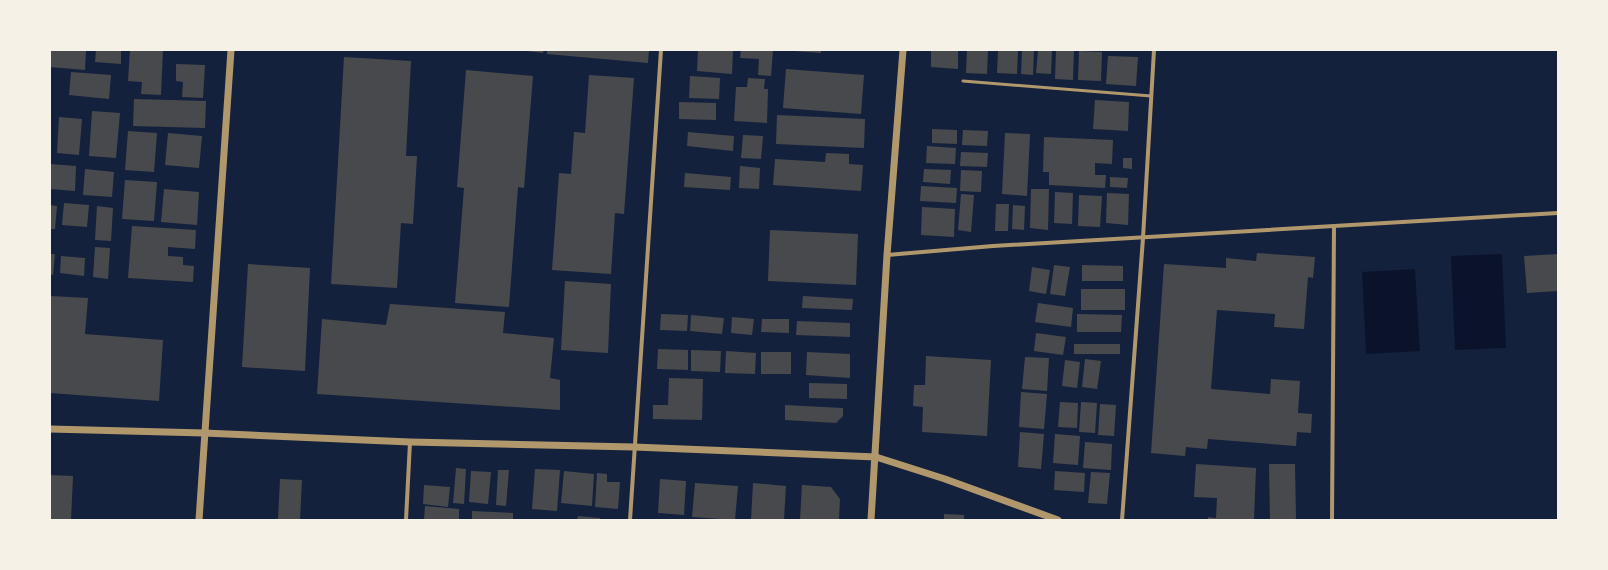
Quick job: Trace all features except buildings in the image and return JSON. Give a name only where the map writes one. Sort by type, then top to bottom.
[{"type":"street","points":[[199,520],[231,50]]},
{"type":"street","points":[[630,520],[661,50]]},
{"type":"street","points":[[871,520],[887,255],[903,50]]},
{"type":"street","points":[[1122,520],[1143,238],[1154,50]]},
{"type":"street","points":[[887,255],[994,246],[1558,213]]},
{"type":"street","points":[[1332,520],[1334,226]]},
{"type":"street","points":[[50,429],[204,433],[410,442],[634,447],[876,457],[946,479],[1058,520]]},
{"type":"street","points":[[406,520],[410,442]]},
{"type":"lane","points":[[963,82],[1152,96]]},
{"type":"water","points":[[1502,254],[1506,348],[1455,350],[1451,256]]},
{"type":"water","points":[[1415,269],[1420,351],[1366,354],[1362,272]]}]
